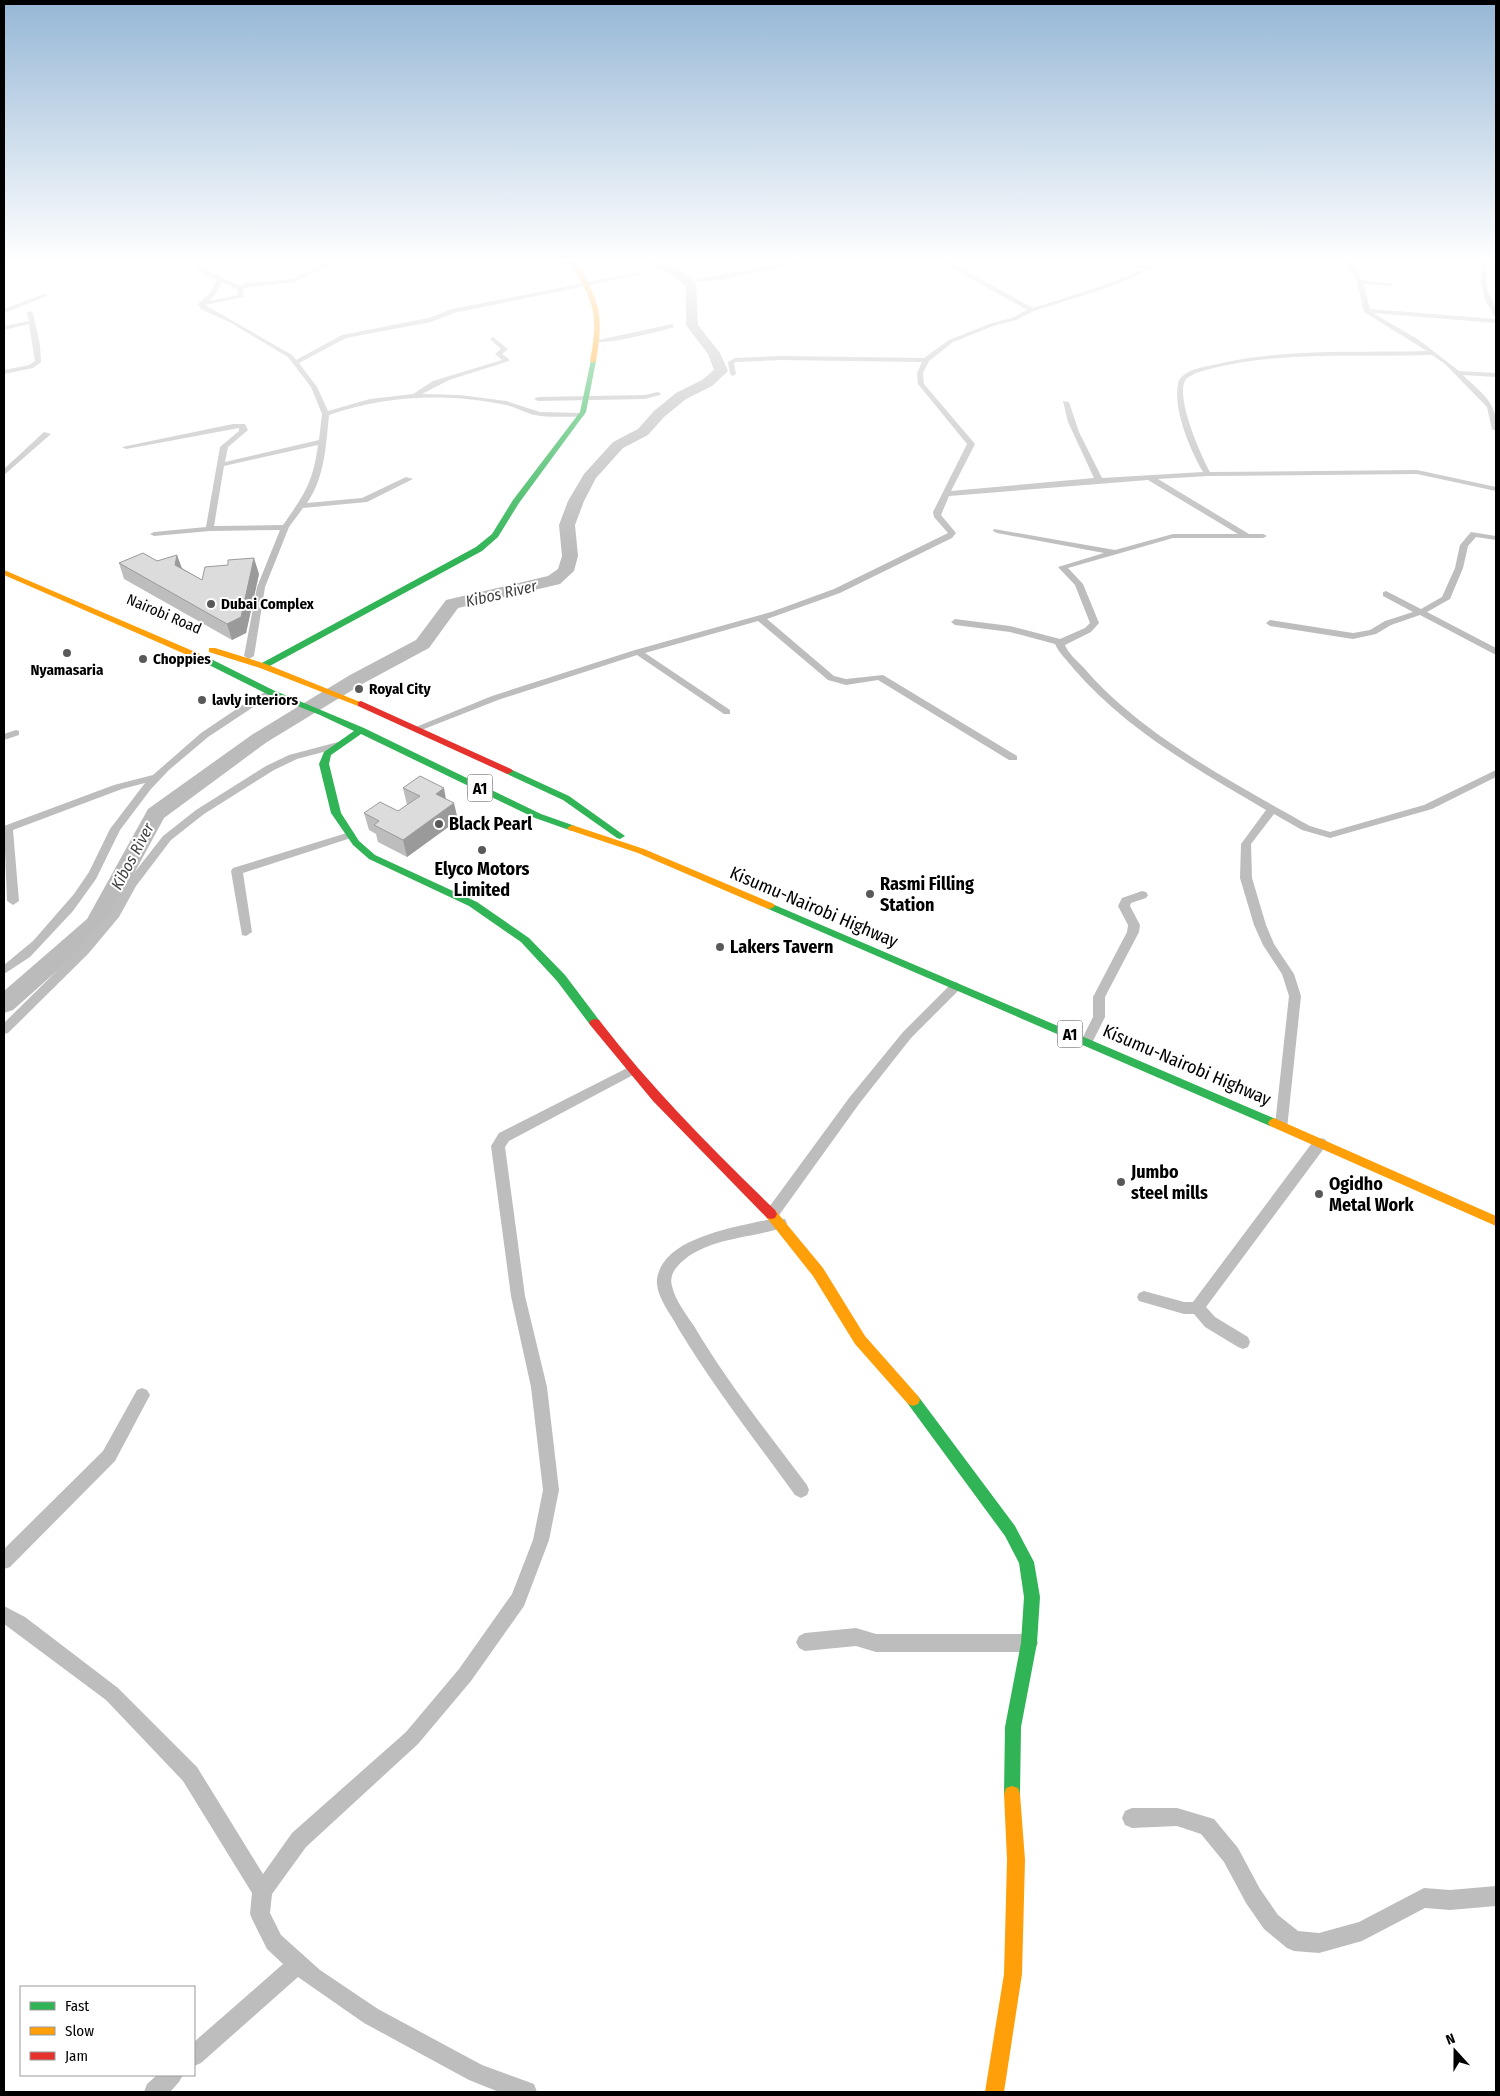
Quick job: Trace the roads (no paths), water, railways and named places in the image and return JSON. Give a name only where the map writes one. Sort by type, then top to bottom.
[{"type":"main road","points":[[263,666],[489,542],[581,415],[587,397],[594,360]]},
{"type":"main road","name":"Nairobi Road","points":[[4,562],[223,655],[263,666],[351,699],[416,729]]},
{"type":"main road","name":"Nairobi Road","points":[[4,572],[219,666],[270,692],[294,700],[361,730]]},
{"type":"main road","name":"A1","points":[[416,729],[566,798],[641,851]]},
{"type":"main road","points":[[361,730],[328,754],[324,764],[336,813],[356,843],[372,857],[473,904],[525,940],[561,978],[631,1071],[709,1154],[776,1218],[818,1272],[860,1340],[920,1408],[1010,1531],[1026,1562],[1032,1597],[1029,1643],[1013,1727],[1011,1786],[1016,1860],[1013,1974],[994,2092]]},
{"type":"main road","name":"A1","points":[[361,730],[526,810],[641,851]]},
{"type":"main road","points":[[526,810],[553,792]]},
{"type":"main road","name":"Kisumu-Nairobi Highway","points":[[641,851],[1282,1125],[1496,1221]]},
{"type":"street","points":[[4,372],[31,367],[38,362],[38,360]]},
{"type":"street","points":[[249,656],[261,587],[285,527],[308,494],[319,468],[324,441],[326,414],[314,387],[291,360]]},
{"type":"street","points":[[295,363],[301,360]]},
{"type":"street","points":[[416,395],[423,388],[435,382],[507,361],[505,360]]},
{"type":"street","points":[[733,374],[731,362],[739,360]]},
{"type":"street","points":[[416,729],[495,698],[638,652],[759,618],[837,591],[949,536],[952,533],[937,515],[971,444],[924,390],[920,373],[926,360],[913,360]]},
{"type":"street","points":[[1208,474],[1194,446],[1182,406],[1180,383],[1183,378],[1192,372],[1226,363],[1248,360]]},
{"type":"street","points":[[1441,360],[1490,406],[1496,427]]},
{"type":"street","points":[[1458,374],[1496,375]]},
{"type":"street","points":[[538,399],[644,397],[658,394]]},
{"type":"street","points":[[326,414],[346,406],[372,400],[416,395],[508,404],[538,413],[581,415]]},
{"type":"street","points":[[1065,402],[1071,425],[1083,445],[1099,480]]},
{"type":"street","points":[[126,448],[233,426],[242,426],[244,430],[242,433],[229,440],[224,447],[210,529]]},
{"type":"street","points":[[4,473],[47,434]]},
{"type":"street","points":[[221,465],[324,441]]},
{"type":"street","points":[[946,494],[1099,480],[1208,474],[1417,472],[1496,489]]},
{"type":"street","points":[[1149,477],[1246,535]]},
{"type":"street","points":[[299,506],[364,500],[409,479]]},
{"type":"street","points":[[154,534],[210,529],[285,527]]},
{"type":"street","points":[[996,531],[1120,553]]},
{"type":"street","points":[[1270,622],[1353,636],[1373,632],[1388,623],[1421,612],[1446,599],[1459,568],[1464,545],[1474,534],[1496,538]]},
{"type":"street","points":[[1060,644],[1063,640],[1088,630],[1094,623],[1079,584],[1062,567],[1120,553],[1174,536],[1263,536]]},
{"type":"street","points":[[1386,594],[1496,652]]},
{"type":"street","points":[[759,618],[831,678],[846,682],[880,677],[1013,758]]},
{"type":"street","points":[[955,622],[1010,629],[1059,642],[1062,649],[1096,687],[1132,719],[1200,766],[1272,809],[1306,828],[1330,835],[1428,807],[1496,773]]},
{"type":"street","points":[[638,652],[727,712]]},
{"type":"street","points":[[4,970],[31,948],[50,929],[86,886],[116,829],[158,777],[196,739],[270,692]]},
{"type":"street","points":[[4,737],[16,733]]},
{"type":"street","points":[[4,1030],[84,951],[115,914],[131,885],[167,838],[200,812],[270,768],[293,757],[338,745]]},
{"type":"street","points":[[13,901],[6,830],[118,787],[158,777]]},
{"type":"street","points":[[1483,780],[1496,787]]},
{"type":"street","points":[[1272,809],[1246,844],[1246,878],[1260,924],[1269,945],[1288,974],[1295,996],[1282,1125]]},
{"type":"street","points":[[246,932],[238,871],[350,835]]},
{"type":"street","points":[[1087,1041],[1100,1017],[1099,997],[1133,932],[1134,925],[1124,906],[1126,901],[1142,895]]},
{"type":"street","points":[[801,1490],[710,1367],[668,1297],[664,1286],[664,1278],[675,1259],[691,1247],[776,1218],[854,1100],[902,1042],[956,986]]},
{"type":"street","points":[[526,2092],[476,2073],[371,2016],[313,1977],[274,1942],[260,1914],[262,1890],[299,1840],[412,1738],[465,1675],[518,1600],[541,1540],[551,1490],[539,1387],[518,1296],[498,1146],[504,1137],[631,1071]]},
{"type":"street","points":[[1197,1308],[1320,1142]]},
{"type":"street","points":[[1144,1297],[1184,1308],[1197,1308],[1210,1322],[1243,1342]]},
{"type":"street","points":[[4,1561],[109,1456],[142,1395]]},
{"type":"street","points":[[4,1615],[19,1623],[112,1694],[190,1774],[262,1890]]},
{"type":"street","points":[[805,1642],[856,1637],[876,1643],[1029,1643]]},
{"type":"street","points":[[1132,1818],[1176,1817],[1208,1826],[1231,1855],[1253,1896],[1271,1922],[1294,1941],[1319,1943],[1362,1931],[1424,1898],[1450,1900],[1496,1896]]},
{"type":"street","points":[[195,2055],[298,1964]]},
{"type":"street","points":[[155,2092],[171,2076]]},
{"type":"waterway","name":"Kibos River","points":[[4,1004],[96,924],[155,814],[260,738],[357,679],[423,644],[436,623],[452,604],[554,580],[566,571],[570,556],[567,525],[576,501],[589,477],[605,457],[618,445],[643,432],[659,414],[681,396],[707,383],[721,371],[718,360]]},
{"type":"place","name":"Dubai Complex","points":[[211,604]]},
{"type":"place","name":"Nyamasaria","points":[[67,653]]},
{"type":"place","name":"Choppies","points":[[143,659]]},
{"type":"place","name":"Royal City","points":[[359,689]]},
{"type":"place","name":"lavly interiors","points":[[202,700]]},
{"type":"place","name":"Black Pearl","points":[[439,824]]},
{"type":"place","name":"Elyco Motors Limited","points":[[482,850]]},
{"type":"place","name":"Rasmi Filling Station","points":[[870,894]]},
{"type":"place","name":"Lakers Tavern","points":[[720,947]]},
{"type":"place","name":"Jumbo steel mills","points":[[1121,1182]]},
{"type":"place","name":"Ogidho Metal Work","points":[[1319,1194]]}]
